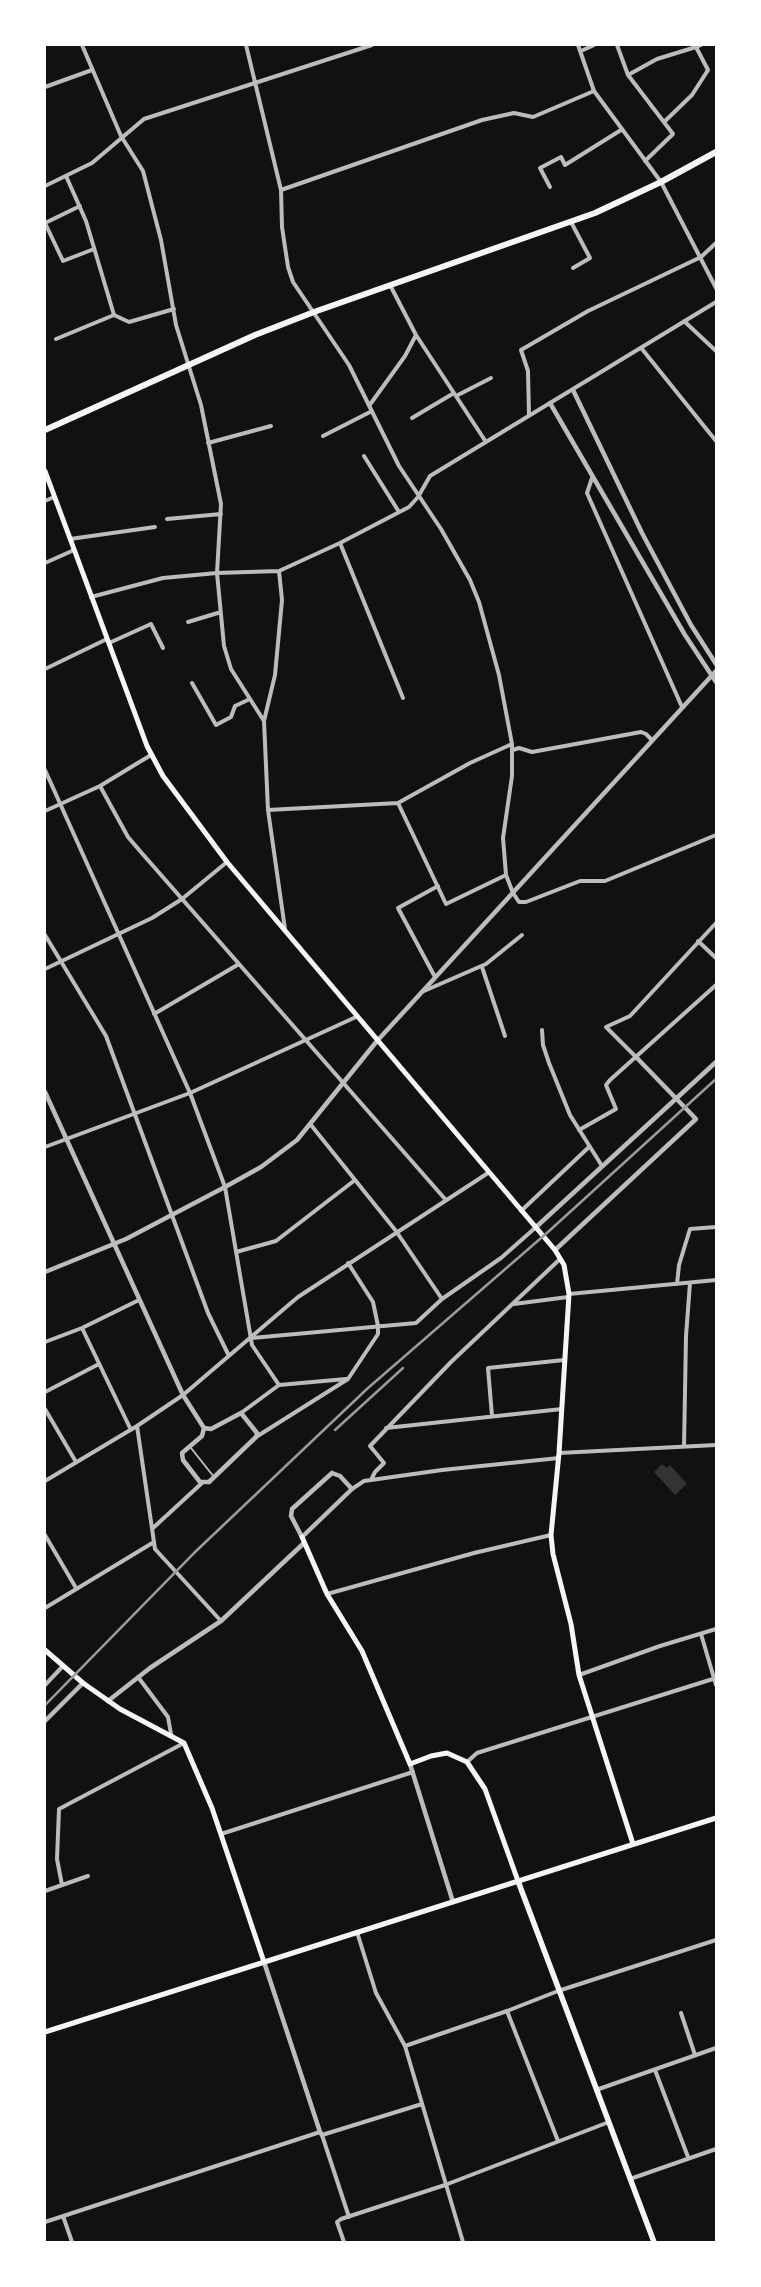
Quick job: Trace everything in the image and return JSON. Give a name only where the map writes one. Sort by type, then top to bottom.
[{"type":"highway","points":[[45,430],[189,365],[314,312],[571,222],[661,182],[716,152]]},
{"type":"main road","points":[[45,471],[151,755],[177,799],[356,1017],[555,1250],[567,1274],[568,1296],[562,1409],[551,1535],[553,1554],[571,1624],[579,1675],[633,1844]]},
{"type":"main road","points":[[302,1537],[327,1594],[362,1650],[410,1764],[430,1756],[447,1753],[467,1762],[485,1789],[558,1991],[654,2242]]},
{"type":"main road","points":[[45,1650],[108,1701],[138,1720],[170,1734],[184,1743],[221,1834],[264,1962]]},
{"type":"main road","points":[[45,2032],[716,1818]]},
{"type":"street","points":[[82,45],[121,136],[143,171],[162,240],[176,325],[189,365],[221,504],[217,573],[224,646],[231,668],[264,721]]},
{"type":"street","points":[[246,45],[281,190],[282,227],[288,267],[298,290],[349,365],[399,466],[441,529],[470,580],[479,602],[497,667],[513,750],[512,776],[503,838],[506,875],[513,893],[520,902],[526,902],[580,881],[605,881],[716,835]]},
{"type":"street","points":[[45,186],[92,163],[121,136],[144,120],[372,45]]},
{"type":"street","points":[[578,45],[594,91],[661,182],[716,288]]},
{"type":"street","points":[[581,51],[594,45]]},
{"type":"street","points":[[617,45],[628,75],[673,134],[645,161]]},
{"type":"street","points":[[628,75],[657,59],[701,45]]},
{"type":"street","points":[[664,122],[692,95],[708,70],[696,46]]},
{"type":"street","points":[[45,87],[92,70]]},
{"type":"street","points":[[281,190],[482,120],[514,113],[533,117],[594,91]]},
{"type":"street","points":[[550,187],[540,168],[561,157],[565,165],[621,130]]},
{"type":"street","points":[[66,176],[80,206],[114,315]]},
{"type":"street","points":[[80,206],[45,223],[63,261],[94,249]]},
{"type":"street","points":[[571,222],[590,258],[573,268]]},
{"type":"street","points":[[529,416],[528,371],[521,350],[588,311],[701,257],[716,243]]},
{"type":"street","points":[[390,285],[416,335],[486,442]]},
{"type":"street","points":[[91,597],[163,578],[217,573],[279,571],[340,543],[409,506],[418,496],[430,476],[642,349],[716,302]]},
{"type":"street","points":[[56,339],[114,315],[129,322],[174,310]]},
{"type":"street","points":[[684,321],[716,351]]},
{"type":"street","points":[[369,406],[405,356],[416,335]]},
{"type":"street","points":[[642,349],[716,441]]},
{"type":"street","points":[[412,418],[491,378]]},
{"type":"street","points":[[573,390],[642,533],[691,624],[716,664]]},
{"type":"street","points":[[550,403],[592,478],[618,516],[685,635],[716,682]]},
{"type":"street","points":[[323,436],[372,411]]},
{"type":"street","points":[[208,443],[271,426]]},
{"type":"street","points":[[364,456],[398,512]]},
{"type":"street","points":[[592,478],[587,493],[682,707]]},
{"type":"street","points":[[45,502],[54,497]]},
{"type":"street","points":[[167,519],[221,514]]},
{"type":"street","points":[[70,539],[155,526]]},
{"type":"street","points":[[340,543],[403,698]]},
{"type":"street","points":[[45,564],[74,550]]},
{"type":"street","points":[[279,571],[282,600],[276,666],[264,721],[268,810],[285,931]]},
{"type":"street","points":[[188,622],[221,612]]},
{"type":"street","points":[[45,669],[151,624],[163,648]]},
{"type":"street","points":[[45,1272],[114,1244],[225,1187],[279,1155],[311,1125],[377,1041],[422,991],[716,671]]},
{"type":"street","points":[[192,682],[216,725],[231,717],[235,706],[250,699]]},
{"type":"street","points":[[513,750],[519,748],[532,752],[641,732],[652,740]]},
{"type":"street","points":[[268,810],[398,803],[470,763],[512,744]]},
{"type":"street","points":[[45,811],[100,786],[151,755]]},
{"type":"street","points":[[45,770],[190,1092],[225,1187],[252,1345],[280,1385]]},
{"type":"street","points":[[100,786],[128,836],[445,1199]]},
{"type":"street","points":[[398,803],[446,904],[506,875]]},
{"type":"street","points":[[45,969],[152,918],[182,900],[227,862]]},
{"type":"street","points":[[435,977],[398,908],[438,886]]},
{"type":"street","points":[[555,1250],[696,1120],[606,1027],[630,1016],[716,923]]},
{"type":"street","points":[[422,991],[482,967],[498,956],[522,934]]},
{"type":"street","points":[[45,935],[106,1036],[136,1113],[211,1321],[229,1356]]},
{"type":"street","points":[[698,941],[716,958]]},
{"type":"street","points":[[154,1014],[239,964]]},
{"type":"street","points":[[482,967],[505,1036]]},
{"type":"street","points":[[579,1130],[616,1109],[606,1085],[716,985]]},
{"type":"street","points":[[45,1147],[190,1092],[356,1017]]},
{"type":"street","points":[[542,1030],[543,1044],[549,1063],[579,1130],[602,1166]]},
{"type":"street","points":[[250,1338],[416,1323],[442,1299],[501,1258],[716,1062]]},
{"type":"street","points":[[45,1094],[183,1395],[204,1428],[202,1436],[182,1453],[181,1458],[202,1483]]},
{"type":"street","points":[[311,1125],[396,1231],[442,1299]]},
{"type":"street","points":[[521,1211],[589,1147]]},
{"type":"street","points":[[45,1481],[131,1430],[183,1395],[298,1297],[488,1172]]},
{"type":"street","points":[[236,1252],[276,1241],[355,1180]]},
{"type":"street","points":[[677,1284],[679,1265],[690,1228],[716,1227]]},
{"type":"street","points":[[371,1480],[375,1472],[384,1463],[370,1446],[386,1428],[560,1259]]},
{"type":"street","points":[[153,1528],[202,1483],[207,1483],[214,1478],[256,1437],[348,1379],[378,1334],[378,1326],[373,1302],[348,1263]]},
{"type":"street","points":[[511,1305],[568,1296],[716,1280]]},
{"type":"street","points":[[684,1447],[686,1336],[690,1283]]},
{"type":"street","points":[[45,1342],[82,1328],[139,1300]]},
{"type":"street","points":[[82,1328],[131,1430]]},
{"type":"street","points":[[492,1416],[488,1368],[564,1360]]},
{"type":"street","points":[[45,1392],[99,1364]]},
{"type":"street","points":[[204,1428],[211,1429],[241,1413],[280,1385],[348,1379]]},
{"type":"street","points":[[45,1409],[76,1462]]},
{"type":"street","points":[[386,1428],[562,1409]]},
{"type":"street","points":[[241,1413],[257,1433],[256,1437]]},
{"type":"street","points":[[137,1426],[155,1549],[221,1621]]},
{"type":"street","points":[[352,1489],[340,1476],[332,1473],[295,1505],[291,1516],[302,1537],[352,1489],[371,1480],[559,1456],[716,1445]]},
{"type":"street","points":[[45,1535],[76,1588]]},
{"type":"street","points":[[327,1594],[493,1548],[551,1535]]},
{"type":"street","points":[[45,1608],[154,1542]]},
{"type":"street","points":[[108,1701],[138,1677],[221,1621],[304,1543]]},
{"type":"street","points":[[579,1675],[660,1646],[716,1629]]},
{"type":"street","points":[[701,1634],[716,1685]]},
{"type":"street","points":[[45,1685],[63,1666]]},
{"type":"street","points":[[138,1677],[168,1717],[170,1734]]},
{"type":"street","points":[[467,1762],[477,1753],[715,1678]]},
{"type":"street","points":[[45,1721],[83,1682]]},
{"type":"street","points":[[62,1885],[56,1859],[59,1809],[184,1743]]},
{"type":"street","points":[[410,1764],[453,1902]]},
{"type":"street","points":[[221,1834],[413,1772]]},
{"type":"street","points":[[45,1891],[88,1876]]},
{"type":"street","points":[[357,1932],[376,1993],[405,2046],[463,2242]]},
{"type":"street","points":[[405,2046],[507,2011],[558,1991],[716,1940]]},
{"type":"street","points":[[264,1962],[349,2217]]},
{"type":"street","points":[[507,2011],[558,2141]]},
{"type":"street","points":[[681,2013],[695,2055]]},
{"type":"street","points":[[596,2090],[716,2048]]},
{"type":"street","points":[[655,2070],[688,2157]]},
{"type":"street","points":[[45,2222],[321,2133],[422,2104]]},
{"type":"street","points":[[344,2242],[337,2222],[445,2185],[609,2122]]},
{"type":"street","points":[[630,2179],[688,2157],[716,2149]]},
{"type":"street","points":[[63,2216],[72,2242]]},
{"type":"lane","points":[[189,1446],[214,1478]]},
{"type":"shaded area","points":[[662,1464],[667,1468],[670,1465],[687,1484],[675,1495],[654,1472]]},
{"type":"railway","points":[[45,1705],[194,1553],[368,1388],[548,1232],[716,1079]]},
{"type":"railway","points":[[335,1430],[403,1368]]}]
